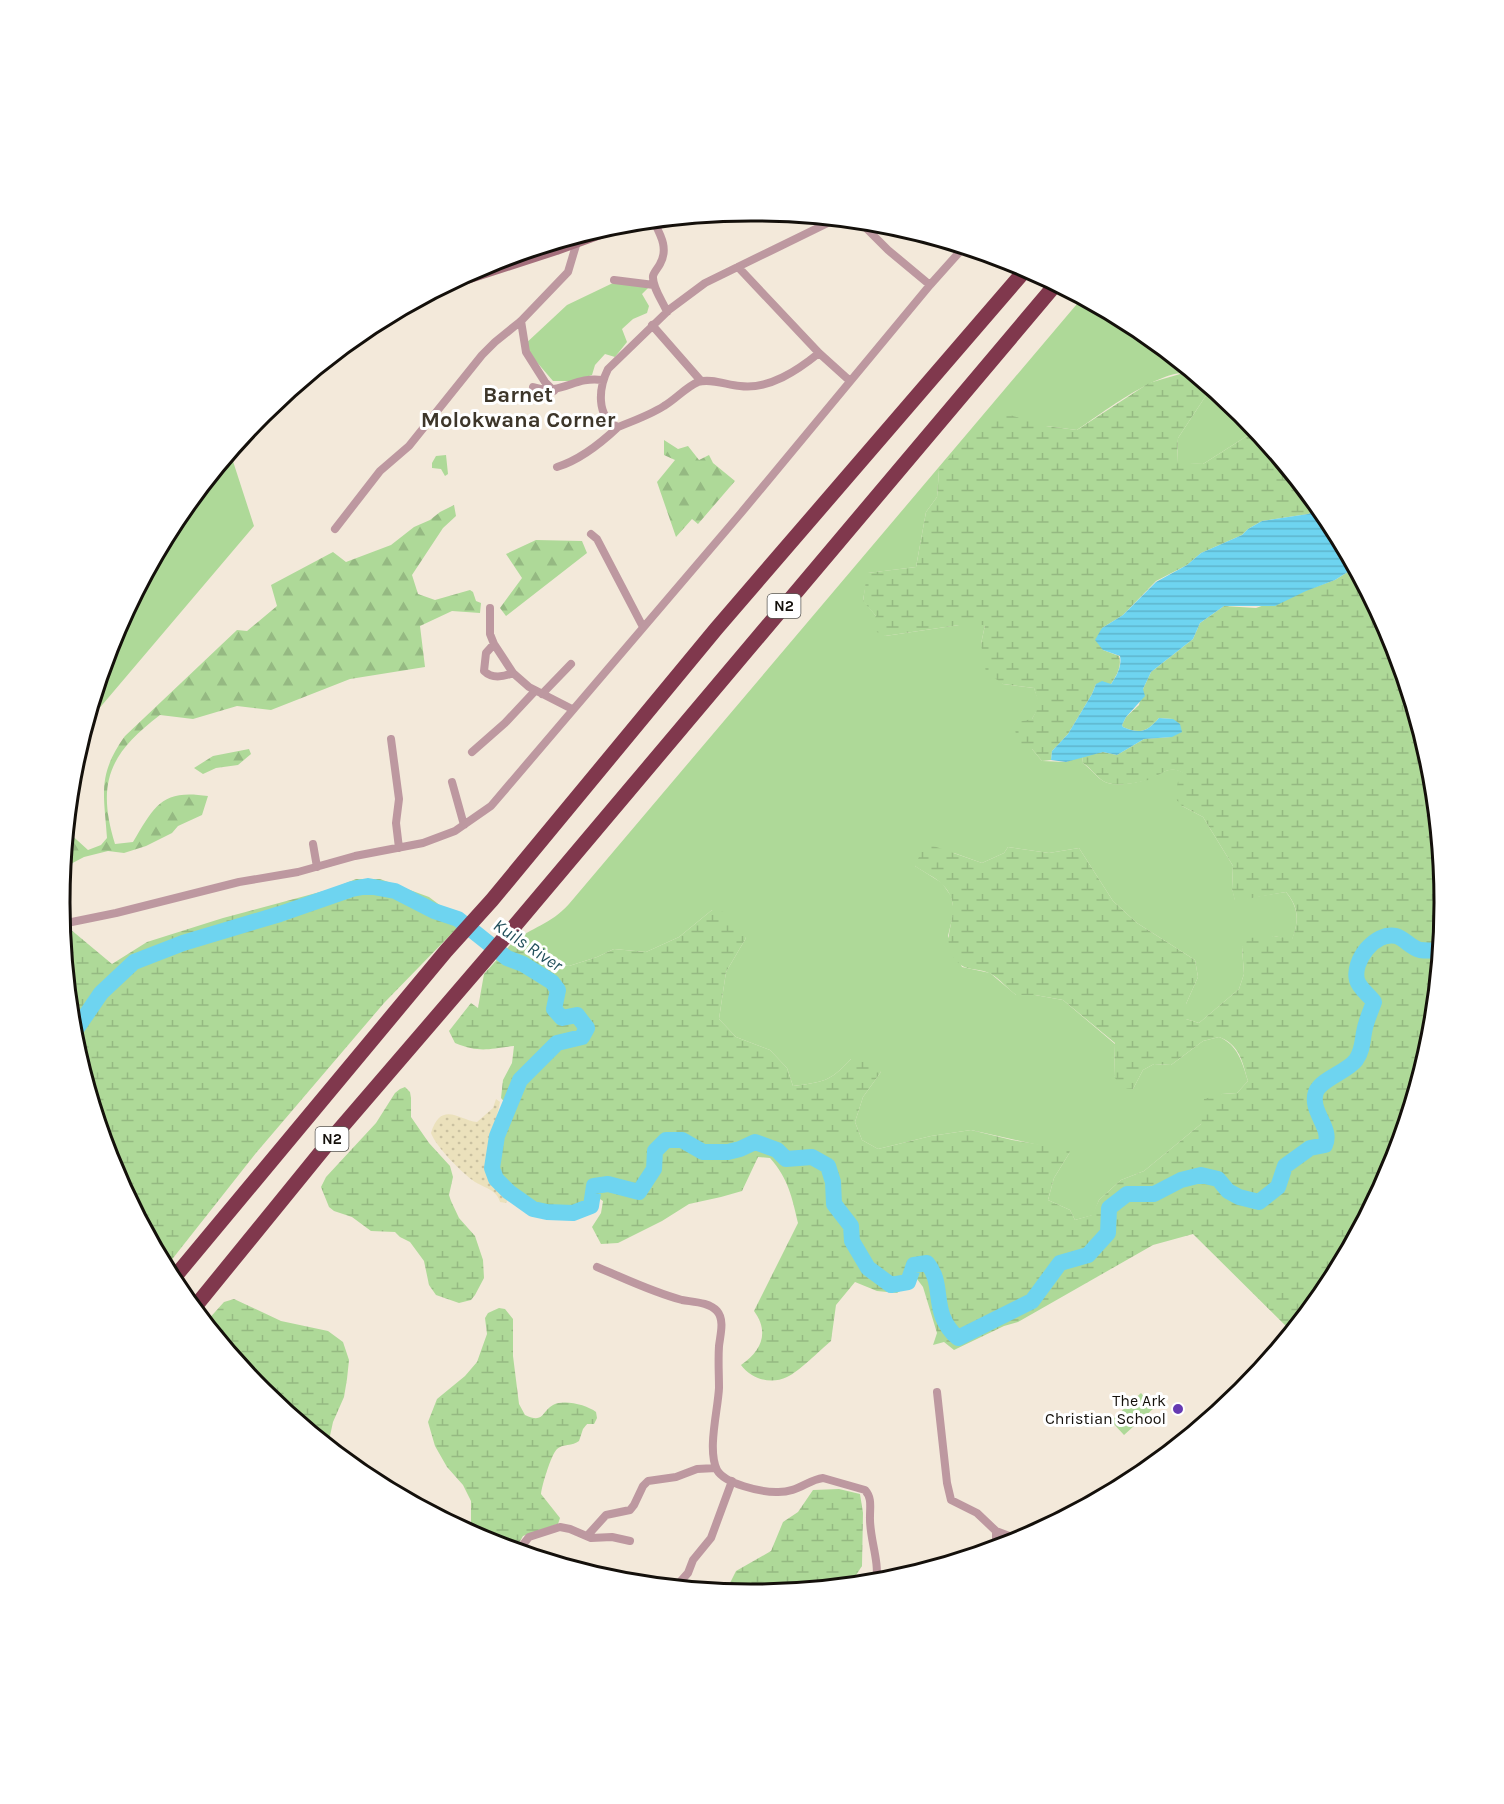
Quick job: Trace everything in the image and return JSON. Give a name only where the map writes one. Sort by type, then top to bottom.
[{"type":"highway","name":"N2","points":[[179,1271],[716,629],[1020,276]]},
{"type":"highway","name":"N2","points":[[200,1301],[334,1136],[512,929],[1051,290]]},
{"type":"street","points":[[618,428],[611,424],[602,410],[602,380],[611,364],[667,312],[705,284],[825,225]]},
{"type":"street","points":[[657,227],[664,242],[664,251],[661,263],[653,274],[654,285],[667,312]]},
{"type":"street","points":[[869,231],[930,285]]},
{"type":"street","points":[[336,529],[380,471],[409,446],[482,355],[521,321],[568,272],[576,244]]},
{"type":"street","points":[[71,922],[431,840],[455,831],[491,806],[958,253]]},
{"type":"street","points":[[738,267],[819,353],[850,381]]},
{"type":"street","points":[[614,280],[654,285]]},
{"type":"street","points":[[521,321],[526,352],[545,382],[554,391]]},
{"type":"street","points":[[652,326],[701,381]]},
{"type":"street","points":[[557,467],[574,460],[618,428],[654,412],[701,381],[753,386],[779,379],[797,370],[819,353]]},
{"type":"street","points":[[532,387],[554,391],[593,379],[602,380]]},
{"type":"street","points":[[591,534],[597,539],[643,627]]},
{"type":"street","points":[[490,608],[490,633],[494,644],[513,674],[519,681],[572,709]]},
{"type":"street","points":[[494,644],[486,653],[484,671],[495,677],[513,674]]},
{"type":"street","points":[[472,752],[571,664]]},
{"type":"street","points":[[391,739],[399,799],[396,823],[399,848]]},
{"type":"street","points":[[452,782],[464,825]]},
{"type":"street","points":[[313,844],[317,867]]},
{"type":"street","points":[[597,1267],[661,1294],[709,1306],[719,1314],[721,1321],[718,1354],[719,1389],[713,1433],[716,1468],[732,1481],[775,1492],[794,1491],[823,1478],[865,1490],[870,1499],[870,1530],[877,1571]]},
{"type":"street","points":[[937,1392],[948,1495],[951,1500],[977,1513],[996,1531],[1006,1535]]},
{"type":"street","points":[[587,1536],[606,1515],[630,1510],[648,1481],[676,1477],[697,1469],[716,1468]]},
{"type":"street","points":[[682,1580],[688,1573],[693,1560],[711,1538],[732,1481]]},
{"type":"street","points":[[524,1544],[529,1537],[561,1527],[597,1539],[612,1537],[630,1541]]},
{"type":"street","points":[[996,1531],[996,1538]]},
{"type":"green space","points":[[615,282],[649,287],[642,294],[649,306],[647,313],[633,319],[622,329],[627,342],[615,357],[605,354],[595,365],[592,375],[574,381],[553,381],[523,346],[567,305]]},
{"type":"green space","points":[[1077,304],[1131,335],[1181,373],[1167,376],[1134,392],[1077,430],[1046,426],[939,470],[937,497],[926,512],[916,567],[868,573],[863,600],[876,616],[885,636],[959,625],[985,625],[981,644],[1003,684],[1034,688],[1040,705],[1032,719],[1032,749],[1042,761],[1066,762],[1082,756],[1083,763],[1099,778],[1115,784],[1138,782],[1171,770],[1188,775],[1182,806],[1203,817],[1233,866],[1232,888],[1235,900],[1286,892],[1295,909],[1297,921],[1292,940],[1274,936],[1242,947],[1244,974],[1239,989],[1199,1023],[1186,1019],[1186,1004],[1198,977],[1195,960],[1137,923],[1113,901],[1079,848],[1049,853],[1008,847],[1004,853],[982,863],[954,853],[915,866],[942,883],[951,896],[954,911],[948,936],[962,967],[990,973],[1016,995],[1035,995],[1063,1000],[1115,1044],[1114,1076],[1133,1089],[1143,1070],[1154,1064],[1171,1065],[1203,1041],[1219,1037],[1235,1049],[1248,1081],[1237,1093],[1222,1094],[1201,1124],[1144,1171],[1121,1180],[1099,1200],[1093,1215],[1075,1220],[1070,1210],[1048,1200],[1054,1178],[1070,1152],[971,1130],[931,1136],[878,1149],[862,1140],[855,1122],[863,1097],[881,1072],[851,1059],[825,1080],[793,1086],[787,1068],[770,1050],[736,1037],[719,1019],[726,972],[746,938],[712,910],[679,937],[646,952],[614,949],[569,966],[551,963],[513,942],[555,917],[569,904]]},
{"type":"green space","points":[[1182,374],[1206,395],[1178,438],[1177,462],[1203,464],[1248,436],[1293,487],[1312,513],[1262,521],[1242,535],[1201,553],[1187,565],[1156,581],[1123,615],[1102,628],[1103,650],[1119,656],[1120,663],[1115,677],[1111,684],[1096,684],[1068,734],[1052,751],[1051,760],[1042,761],[1032,749],[1019,752],[1014,723],[1032,719],[1039,705],[1034,688],[1003,684],[986,672],[981,644],[985,625],[959,625],[885,636],[869,628],[876,616],[863,601],[867,573],[916,567],[926,512],[937,497],[939,470],[982,421],[1010,415],[1046,426],[1077,430],[1149,383]]},
{"type":"green space","points":[[1206,395],[1248,436],[1203,464],[1177,463],[1178,438]]},
{"type":"green space","points":[[664,440],[678,449],[688,446],[699,460],[709,455],[713,463],[735,481],[698,524],[692,519],[676,537],[657,482],[675,460],[664,455]]},
{"type":"green space","points":[[446,455],[448,474],[445,476],[441,469],[432,468],[432,463],[436,456]]},
{"type":"green space","points":[[233,461],[254,526],[99,708],[122,641],[162,561],[185,523]]},
{"type":"green space","points":[[454,505],[456,516],[443,528],[412,575],[418,594],[435,600],[470,590],[476,601],[481,603],[480,613],[452,611],[420,626],[425,667],[350,679],[271,710],[237,706],[193,719],[160,715],[129,742],[112,771],[107,803],[115,844],[133,842],[154,809],[170,798],[192,794],[208,796],[202,815],[178,826],[172,833],[146,846],[124,853],[108,851],[84,857],[72,863],[74,837],[88,850],[101,845],[107,838],[104,785],[110,762],[125,736],[237,630],[247,631],[277,606],[271,585],[333,552],[346,562],[391,545],[414,527],[430,520]]},
{"type":"green space","points":[[536,540],[582,541],[587,553],[506,616],[500,608],[522,578],[506,554]]},
{"type":"green space","points":[[1348,572],[1363,601],[1382,641],[1410,726],[1428,813],[1434,902],[1432,947],[1428,991],[1420,1035],[1410,1078],[1382,1163],[1342,1243],[1319,1281],[1286,1326],[1193,1234],[1153,1245],[1018,1322],[1004,1326],[954,1350],[944,1342],[933,1345],[937,1333],[923,1287],[917,1279],[897,1293],[877,1291],[855,1282],[836,1305],[831,1341],[787,1377],[774,1380],[762,1379],[750,1374],[741,1365],[754,1354],[761,1341],[762,1327],[754,1311],[798,1223],[785,1180],[770,1158],[758,1157],[742,1191],[689,1204],[662,1221],[618,1243],[601,1244],[592,1227],[601,1213],[603,1201],[594,1195],[591,1206],[569,1212],[550,1213],[523,1202],[506,1190],[493,1174],[491,1163],[496,1138],[509,1107],[501,1098],[503,1080],[512,1063],[514,1046],[471,1048],[455,1043],[449,1031],[471,1003],[478,1008],[484,974],[513,942],[551,963],[569,966],[614,949],[646,952],[679,937],[712,910],[730,913],[746,938],[726,972],[719,1019],[736,1037],[770,1050],[787,1068],[793,1086],[825,1080],[851,1059],[871,1059],[881,1072],[863,1097],[855,1122],[862,1140],[878,1149],[931,1136],[971,1130],[1012,1140],[1068,1149],[1070,1152],[1054,1178],[1048,1200],[1070,1210],[1075,1220],[1092,1215],[1099,1200],[1121,1180],[1144,1171],[1201,1124],[1204,1099],[1237,1093],[1248,1081],[1239,1054],[1232,1044],[1219,1037],[1203,1041],[1171,1065],[1154,1064],[1143,1070],[1133,1089],[1121,1088],[1114,1076],[1115,1043],[1063,1000],[1035,995],[1016,995],[991,974],[967,968],[958,963],[950,949],[953,913],[949,894],[939,881],[915,866],[925,843],[982,863],[1004,853],[1008,847],[1049,853],[1079,848],[1113,901],[1137,923],[1195,960],[1198,977],[1186,1004],[1186,1019],[1199,1023],[1239,989],[1244,974],[1242,947],[1249,938],[1274,936],[1292,939],[1297,920],[1293,903],[1286,892],[1235,901],[1232,889],[1233,866],[1203,817],[1182,806],[1174,797],[1178,782],[1187,775],[1171,770],[1148,780],[1114,784],[1102,780],[1083,763],[1082,756],[1103,752],[1117,755],[1144,739],[1171,737],[1173,719],[1159,718],[1147,729],[1139,731],[1122,725],[1126,717],[1139,705],[1151,672],[1193,639],[1200,623],[1224,606],[1256,608],[1335,580]]},
{"type":"green space","points":[[249,749],[251,754],[238,765],[216,768],[203,774],[194,768],[213,756]]},
{"type":"green space","points":[[356,879],[380,879],[429,897],[449,912],[458,927],[384,1003],[256,1153],[172,1259],[122,1163],[107,1121],[84,1035],[76,991],[71,930],[112,964],[147,942],[223,918],[331,889]]},
{"type":"green space","points":[[405,1087],[410,1092],[411,1117],[429,1143],[450,1166],[453,1177],[449,1195],[451,1201],[459,1218],[475,1236],[483,1260],[484,1278],[471,1300],[459,1303],[436,1295],[429,1285],[424,1261],[410,1242],[395,1232],[371,1231],[352,1217],[334,1211],[329,1207],[321,1187],[326,1177],[376,1123],[395,1093]]},
{"type":"green space","points":[[234,1299],[281,1321],[328,1331],[343,1342],[349,1360],[347,1379],[344,1397],[333,1422],[330,1437],[270,1384],[211,1317],[224,1302]]},
{"type":"green space","points":[[499,1308],[505,1309],[513,1319],[513,1356],[519,1404],[525,1415],[539,1418],[553,1405],[569,1403],[592,1409],[596,1412],[597,1418],[594,1424],[587,1424],[583,1429],[579,1441],[557,1449],[545,1477],[541,1494],[560,1518],[558,1524],[523,1536],[519,1542],[471,1522],[471,1501],[463,1485],[447,1467],[435,1446],[428,1422],[437,1399],[465,1376],[477,1362],[487,1334],[485,1318],[488,1313]]},
{"type":"green space","points":[[1141,1393],[1154,1408],[1124,1435],[1111,1421]]},
{"type":"green space","points":[[839,1489],[860,1494],[863,1513],[862,1566],[856,1575],[797,1582],[730,1583],[736,1571],[771,1551],[783,1522],[798,1512],[813,1490]]},
{"type":"sand","points":[[496,1099],[500,1102],[486,1165],[489,1179],[508,1198],[506,1203],[500,1202],[493,1192],[463,1173],[431,1133],[435,1123],[445,1114],[477,1122],[493,1108]]},
{"type":"water","points":[[1312,513],[1319,523],[1348,572],[1335,580],[1275,606],[1224,606],[1200,623],[1193,639],[1151,672],[1143,689],[1145,696],[1126,717],[1122,725],[1139,731],[1147,729],[1159,718],[1173,719],[1180,724],[1182,732],[1172,737],[1144,739],[1117,755],[1103,752],[1066,762],[1051,760],[1052,751],[1068,734],[1096,684],[1102,681],[1111,684],[1118,671],[1120,656],[1103,650],[1095,640],[1102,628],[1123,615],[1156,582],[1187,565],[1201,553],[1242,535],[1262,521]]},
{"type":"waterway","name":"Kuils River","points":[[82,1021],[101,993],[134,962],[183,943],[280,914],[352,889],[368,886],[395,891],[434,911],[458,919],[507,958],[523,964],[552,982],[558,990],[554,1009],[562,1018],[577,1015],[587,1028],[582,1037],[557,1043],[520,1080],[497,1136],[492,1168],[496,1179],[509,1192],[533,1209],[573,1213],[591,1206],[594,1186],[608,1184],[639,1192],[654,1169],[655,1151],[666,1140],[682,1140],[703,1152],[728,1152],[755,1142],[777,1150],[786,1159],[812,1157],[828,1166],[833,1182],[834,1204],[851,1226],[852,1241],[868,1268],[891,1285],[908,1282],[914,1265],[927,1263],[936,1280],[940,1309],[944,1319],[949,1329],[958,1338],[1032,1301],[1060,1263],[1088,1255],[1108,1233],[1109,1208],[1127,1194],[1154,1194],[1181,1180],[1201,1175],[1218,1179],[1228,1191],[1239,1197],[1259,1202],[1278,1187],[1285,1166],[1310,1148],[1325,1145],[1326,1132],[1316,1106],[1316,1092],[1323,1083],[1352,1064],[1360,1051],[1374,1002],[1357,980],[1356,972],[1362,956],[1373,943],[1388,936],[1399,937],[1420,950],[1432,951]]},
{"type":"place","name":"The Ark Christian School","points":[[1178,1409]]},
{"type":"district","name":"Barnet Molokwana Corner","points":[[518,408]]}]
